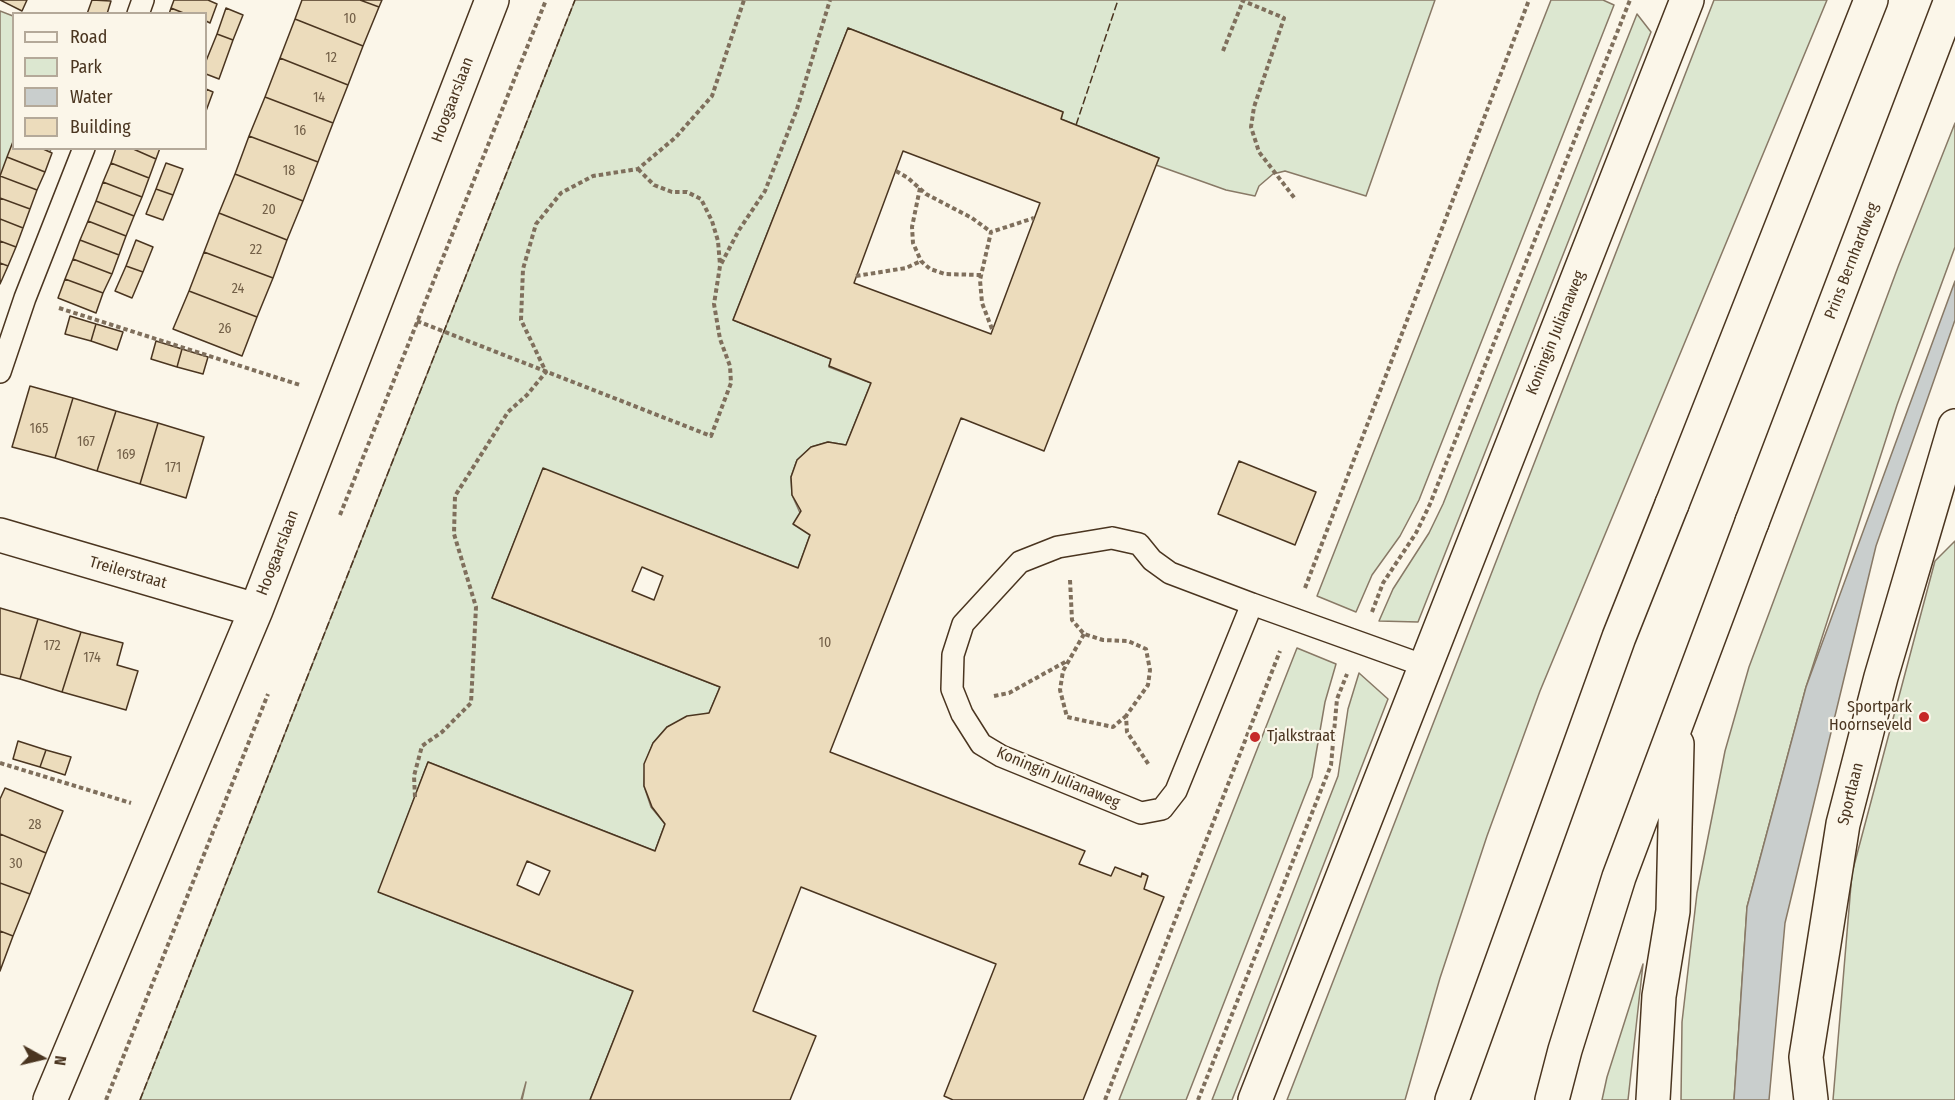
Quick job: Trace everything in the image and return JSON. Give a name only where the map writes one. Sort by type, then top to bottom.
[{"type":"main road","name":"Hoogaarslaan","points":[[50,1100],[256,610],[492,0]]},
{"type":"main road","name":"Koningin Julianaweg","points":[[1255,1100],[1687,0]]},
{"type":"main road","points":[[1452,1100],[1619,637],[1871,0]]},
{"type":"main road","name":"Prins Bernhardweg","points":[[1552,1100],[1565,1050],[1619,877],[1678,715],[1951,0]]},
{"type":"main road","name":"Sportlaan","points":[[1811,1100],[1806,1057],[1843,824],[1881,677],[1955,426]]},
{"type":"main road","name":"Treilerstraat","points":[[0,535],[256,610]]},
{"type":"main road","points":[[1653,1100],[1659,996],[1672,911],[1678,715]]},
{"type":"main road","points":[[1468,1100],[1512,937]]},
{"type":"lane","points":[[0,372],[25,298],[83,150]]},
{"type":"lane","name":"Koningin Julianaweg","points":[[1252,604],[1176,791],[1162,809],[1141,813],[1001,756],[981,744],[962,714],[952,688],[953,655],[963,624],[1020,562],[1058,547],[1113,538],[1139,544],[1152,560],[1170,573],[1425,666]]},
{"type":"path","points":[[546,372],[521,320],[523,269],[536,224],[561,193],[593,176],[638,170],[676,137],[712,96],[744,0]]},
{"type":"path","points":[[720,266],[739,230],[765,191],[797,109],[830,0]]},
{"type":"path","points":[[1223,51],[1242,0],[1284,18],[1254,107],[1251,127],[1259,152],[1296,200]]},
{"type":"path","points":[[1105,1100],[1293,618],[1529,0]]},
{"type":"path","points":[[1198,1100],[1331,765],[1336,699],[1383,583],[1416,533],[1430,504],[1630,0]]},
{"type":"path","points":[[417,321],[711,436],[731,383],[730,366],[720,339],[714,304],[720,266],[718,241],[701,199],[687,192],[672,192],[654,185],[638,170]]},
{"type":"path","points":[[896,171],[991,232],[1034,218]]},
{"type":"path","points":[[920,188],[912,227],[913,243],[921,261],[930,269],[945,274],[981,275]]},
{"type":"path","points":[[991,232],[981,275],[982,303],[993,329]]},
{"type":"path","points":[[856,276],[906,268],[921,261]]},
{"type":"path","points":[[25,298],[338,398]]},
{"type":"path","points":[[415,797],[414,776],[422,746],[442,732],[471,703],[476,608],[454,534],[455,496],[508,412],[527,395],[546,372]]},
{"type":"path","points":[[1083,634],[1063,671],[1060,690],[1067,717],[1113,727],[1126,716],[1148,685],[1150,670],[1146,649],[1128,641],[1103,640],[1083,634],[1072,620],[1069,594],[1075,555],[1090,541]]},
{"type":"path","points":[[953,673],[981,695],[993,697],[1009,693],[1068,661]]},
{"type":"path","points":[[1126,716],[1127,732],[1151,767],[1176,791]]},
{"type":"path","points":[[0,763],[169,816]]},
{"type":"green space","points":[[575,0],[1435,0],[1366,196],[1285,171],[1273,174],[1259,186],[1255,196],[1226,190],[1156,165],[1159,158],[1061,119],[1063,112],[848,28],[733,320],[831,359],[829,367],[871,383],[846,445],[828,442],[811,447],[797,460],[791,477],[792,495],[810,535],[798,568],[543,469],[492,598],[720,687],[709,713],[667,727],[653,743],[645,764],[644,786],[651,807],[665,824],[655,851],[428,762],[379,892],[633,991],[590,1100],[522,1100],[526,1082],[521,1100],[140,1100]]},
{"type":"green space","points":[[1551,0],[1603,0],[1614,5],[1419,500],[1400,536],[1372,575],[1356,612],[1317,596]]},
{"type":"green space","points":[[1714,0],[1827,0],[1540,691],[1487,836],[1440,978],[1405,1100],[1287,1100]]},
{"type":"green space","points":[[0,11],[12,16],[12,150],[51,150],[0,279]]},
{"type":"green space","points":[[1637,14],[1651,32],[1418,622],[1379,621],[1393,589],[1429,533],[1443,504]]},
{"type":"green space","points":[[1955,123],[1955,247],[1897,405],[1806,687],[1747,907],[1734,1100],[1681,1100],[1682,1022],[1697,893],[1725,751],[1749,667],[1898,267]]},
{"type":"green space","name":"Sportpark Hoornseveld","points":[[1955,541],[1955,1100],[1833,1100],[1852,873],[1935,561]]},
{"type":"green space","points":[[1297,648],[1336,664],[1325,702],[1312,777],[1186,1100],[1119,1100]]},
{"type":"green space","points":[[1359,673],[1388,699],[1232,1100],[1212,1100],[1338,776],[1348,709]]},
{"type":"green space","points":[[1643,964],[1628,1100],[1602,1100],[1607,1077]]},
{"type":"water","points":[[1955,281],[1955,320],[1876,546],[1785,923],[1769,1100],[1734,1100],[1747,907],[1806,687]]},
{"type":"building","points":[[0,0],[27,0],[22,11]]},
{"type":"building","points":[[92,0],[111,1],[108,12],[88,12]]},
{"type":"building","points":[[174,0],[208,0],[217,4],[210,23],[207,22],[207,12],[181,12],[171,8]]},
{"type":"building","points":[[302,0],[360,0],[379,7],[363,46],[295,19]]},
{"type":"building","points":[[360,0],[382,0],[379,7]]},
{"type":"building","points":[[171,8],[181,12],[170,12]]},
{"type":"building","points":[[226,8],[243,15],[233,40],[217,34]]},
{"type":"building","points":[[295,19],[363,46],[348,85],[280,58]]},
{"type":"building","points":[[848,28],[1063,112],[1061,119],[1159,158],[1044,451],[961,418],[830,752],[1085,851],[1079,864],[1111,876],[1115,867],[1141,877],[1142,873],[1148,876],[1144,889],[1164,897],[1083,1100],[953,1100],[944,1096],[996,964],[801,887],[753,1011],[816,1036],[790,1100],[590,1100],[633,991],[378,892],[428,762],[655,851],[665,824],[652,807],[644,786],[644,764],[653,743],[667,727],[687,716],[709,713],[720,687],[492,598],[543,468],[798,568],[810,535],[793,524],[801,511],[792,495],[791,477],[797,460],[811,447],[828,442],[846,445],[871,383],[829,366],[831,359],[733,320]],"holes":[[[903,151],[1040,203],[991,334],[854,283]],[[642,567],[663,576],[654,600],[632,591]],[[527,861],[550,871],[539,895],[517,885]]]},
{"type":"building","points":[[217,34],[233,40],[219,79],[207,74],[207,59]]},
{"type":"building","points":[[280,58],[348,85],[333,123],[265,97]]},
{"type":"building","points":[[207,89],[213,92],[207,108]]},
{"type":"building","points":[[265,97],[333,123],[318,162],[249,136]]},
{"type":"building","points":[[249,136],[318,162],[303,201],[235,174]]},
{"type":"building","points":[[12,144],[12,150],[45,150],[52,153],[45,172],[7,157]]},
{"type":"building","points":[[115,150],[136,150],[156,159],[149,178],[111,163]]},
{"type":"building","points":[[136,150],[159,150],[156,159]]},
{"type":"building","points":[[7,157],[45,172],[37,190],[0,176]]},
{"type":"building","points":[[111,163],[149,178],[142,197],[103,182]]},
{"type":"building","points":[[166,163],[183,169],[173,195],[156,189]]},
{"type":"building","points":[[235,174],[303,201],[287,240],[219,213]]},
{"type":"building","points":[[0,176],[37,190],[30,209],[0,198]]},
{"type":"building","points":[[103,182],[142,197],[134,216],[96,201]]},
{"type":"building","points":[[156,189],[173,195],[163,220],[146,214]]},
{"type":"building","points":[[0,198],[30,209],[23,228],[0,219]]},
{"type":"building","points":[[96,201],[134,216],[126,236],[88,221]]},
{"type":"building","points":[[219,213],[287,240],[273,278],[204,252]]},
{"type":"building","points":[[0,219],[23,228],[16,247],[0,241]]},
{"type":"building","points":[[88,221],[126,236],[119,255],[80,240]]},
{"type":"building","points":[[80,240],[119,255],[112,274],[73,259]]},
{"type":"building","points":[[136,240],[153,247],[143,272],[126,266]]},
{"type":"building","points":[[0,241],[16,247],[8,266],[0,263]]},
{"type":"building","points":[[204,252],[273,278],[257,317],[189,291]]},
{"type":"building","points":[[73,259],[112,274],[103,293],[65,279]]},
{"type":"building","points":[[0,263],[8,266],[0,284]]},
{"type":"building","points":[[126,266],[143,272],[132,298],[115,291]]},
{"type":"building","points":[[65,279],[103,293],[96,313],[58,298]]},
{"type":"building","points":[[189,291],[257,317],[242,356],[173,329]]},
{"type":"building","points":[[70,316],[96,324],[91,341],[65,334]]},
{"type":"building","points":[[96,324],[123,332],[117,350],[91,341]]},
{"type":"building","points":[[156,341],[182,349],[177,367],[151,359]]},
{"type":"building","points":[[182,349],[208,357],[203,374],[177,367]]},
{"type":"building","points":[[30,386],[73,398],[55,458],[12,447]]},
{"type":"building","points":[[73,398],[116,411],[97,471],[55,458]]},
{"type":"building","points":[[116,411],[158,423],[140,484],[97,471]]},
{"type":"building","points":[[158,423],[204,437],[186,498],[140,484]]},
{"type":"building","points":[[1239,461],[1316,492],[1295,545],[1218,514]]},
{"type":"building","points":[[0,608],[38,619],[20,679],[0,674]]},
{"type":"building","points":[[38,619],[81,632],[62,692],[20,679]]},
{"type":"building","points":[[81,632],[123,643],[117,665],[138,671],[126,710],[62,692]]},
{"type":"building","points":[[18,741],[46,750],[40,767],[13,759]]},
{"type":"building","points":[[46,750],[71,757],[65,775],[40,767]]},
{"type":"building","points":[[5,788],[63,811],[46,853],[0,834],[0,799]]},
{"type":"building","points":[[0,834],[46,853],[30,894],[0,883]]},
{"type":"building","points":[[0,883],[30,894],[13,936],[0,931]]},
{"type":"building","points":[[0,931],[13,936],[0,971]]},
{"type":"fence","points":[[140,1100],[575,0]]},
{"type":"fence","points":[[1076,125],[1118,0]]},
{"type":"place","name":"Sportpark Hoornseveld","points":[[1924,717]]},
{"type":"place","name":"Tjalkstraat","points":[[1255,737]]}]
